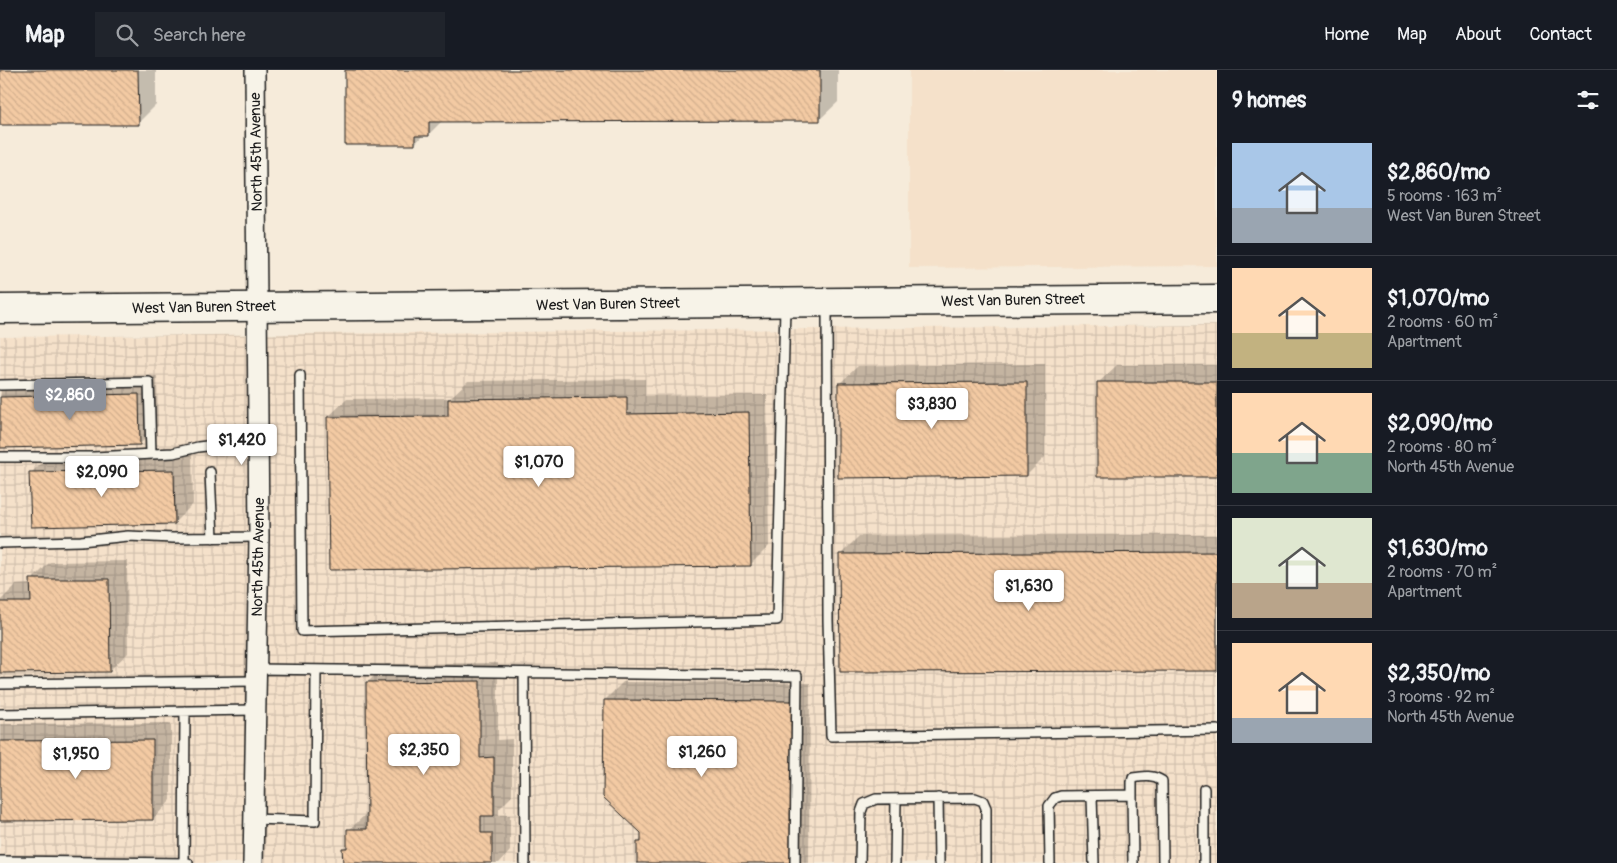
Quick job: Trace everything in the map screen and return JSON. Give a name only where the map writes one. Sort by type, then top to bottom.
[{"type":"main road","name":"West Van Buren Street","points":[[0,309],[1217,299]]},
{"type":"street","name":"North 45th Avenue","points":[[252,863],[259,537],[255,70]]},
{"type":"lane","points":[[300,375],[302,631],[777,620],[785,302]]},
{"type":"lane","points":[[827,302],[828,620],[831,736],[1217,730]]},
{"type":"lane","points":[[0,385],[149,382],[151,454]]},
{"type":"lane","points":[[0,457],[94,457],[173,453],[198,447],[258,440]]},
{"type":"lane","points":[[210,472],[213,538]]},
{"type":"lane","points":[[0,543],[81,541],[128,536],[259,537]]},
{"type":"lane","points":[[253,819],[315,821],[316,670]]},
{"type":"lane","points":[[0,684],[256,675],[316,670],[797,676],[796,863]]},
{"type":"lane","points":[[524,673],[525,863]]},
{"type":"lane","points":[[0,714],[255,710]]},
{"type":"lane","points":[[0,861],[186,863],[185,711]]},
{"type":"lane","points":[[1133,863],[1132,782],[1134,778],[1150,776],[1162,782],[1163,863]]},
{"type":"lane","points":[[1204,789],[1204,863]]},
{"type":"lane","points":[[1050,863],[1049,812],[1051,802],[1055,798],[1061,796],[1132,795]]},
{"type":"lane","points":[[1092,796],[1094,863]]},
{"type":"lane","points":[[938,798],[939,863]]},
{"type":"lane","points":[[860,863],[861,807],[870,800],[938,798],[974,798],[983,801],[986,808],[986,863]]},
{"type":"lane","points":[[895,863],[896,799]]},
{"type":"shaded area","points":[[909,70],[1217,70],[1217,266],[909,268]]},
{"type":"shaded area","points":[[1217,325],[1217,863],[0,863],[0,337]]},
{"type":"building","points":[[0,70],[138,70],[139,125],[0,125]]},
{"type":"building","points":[[345,70],[820,70],[820,121],[429,122],[429,136],[415,136],[415,145],[345,145]]},
{"type":"building","points":[[1027,382],[1027,476],[838,478],[838,383]]},
{"type":"building","points":[[1097,382],[1217,382],[1217,477],[1097,477]]},
{"type":"building","points":[[139,394],[140,445],[0,448],[0,397]]},
{"type":"building","points":[[627,397],[627,414],[749,412],[751,566],[329,570],[327,417],[448,416],[448,399]]},
{"type":"building","points":[[174,470],[175,524],[31,527],[29,472]]},
{"type":"building","points":[[1217,552],[1217,671],[840,672],[839,554]]},
{"type":"building","points":[[30,579],[109,579],[110,672],[0,673],[0,602],[31,602]]},
{"type":"building","points":[[480,681],[480,758],[494,757],[494,816],[481,816],[481,833],[492,833],[492,863],[343,863],[342,848],[347,848],[347,829],[367,829],[366,682]]},
{"type":"building","points":[[604,700],[792,701],[791,863],[637,863],[637,842],[641,842],[641,833],[603,797]]},
{"type":"building","points":[[153,740],[153,820],[0,821],[0,741]]}]
